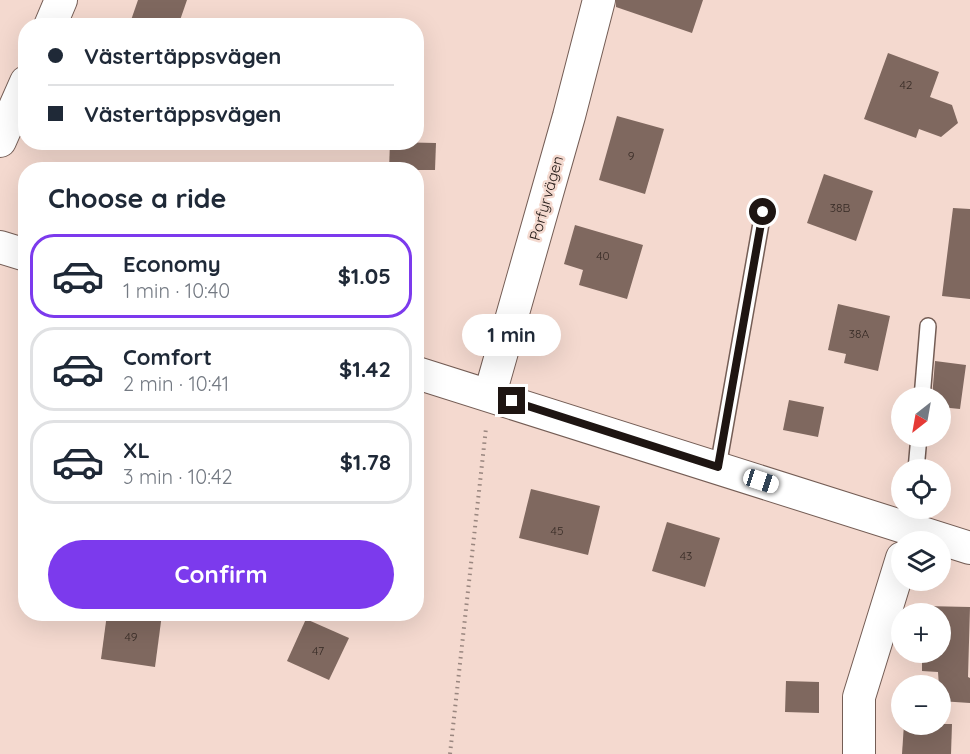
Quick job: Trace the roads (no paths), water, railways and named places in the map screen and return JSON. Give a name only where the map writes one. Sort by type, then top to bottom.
[{"type":"street","points":[[53,18],[61,0]]},
{"type":"street","name":"Porfyrvägen","points":[[490,394],[599,0]]},
{"type":"street","points":[[0,141],[18,100]]},
{"type":"street","points":[[0,247],[18,253]]},
{"type":"street","points":[[424,375],[910,526],[970,548]]},
{"type":"street","points":[[859,754],[859,697],[892,591]]},
{"type":"lane","points":[[718,467],[763,212]]},
{"type":"lane","points":[[923,387],[928,326]]}]
